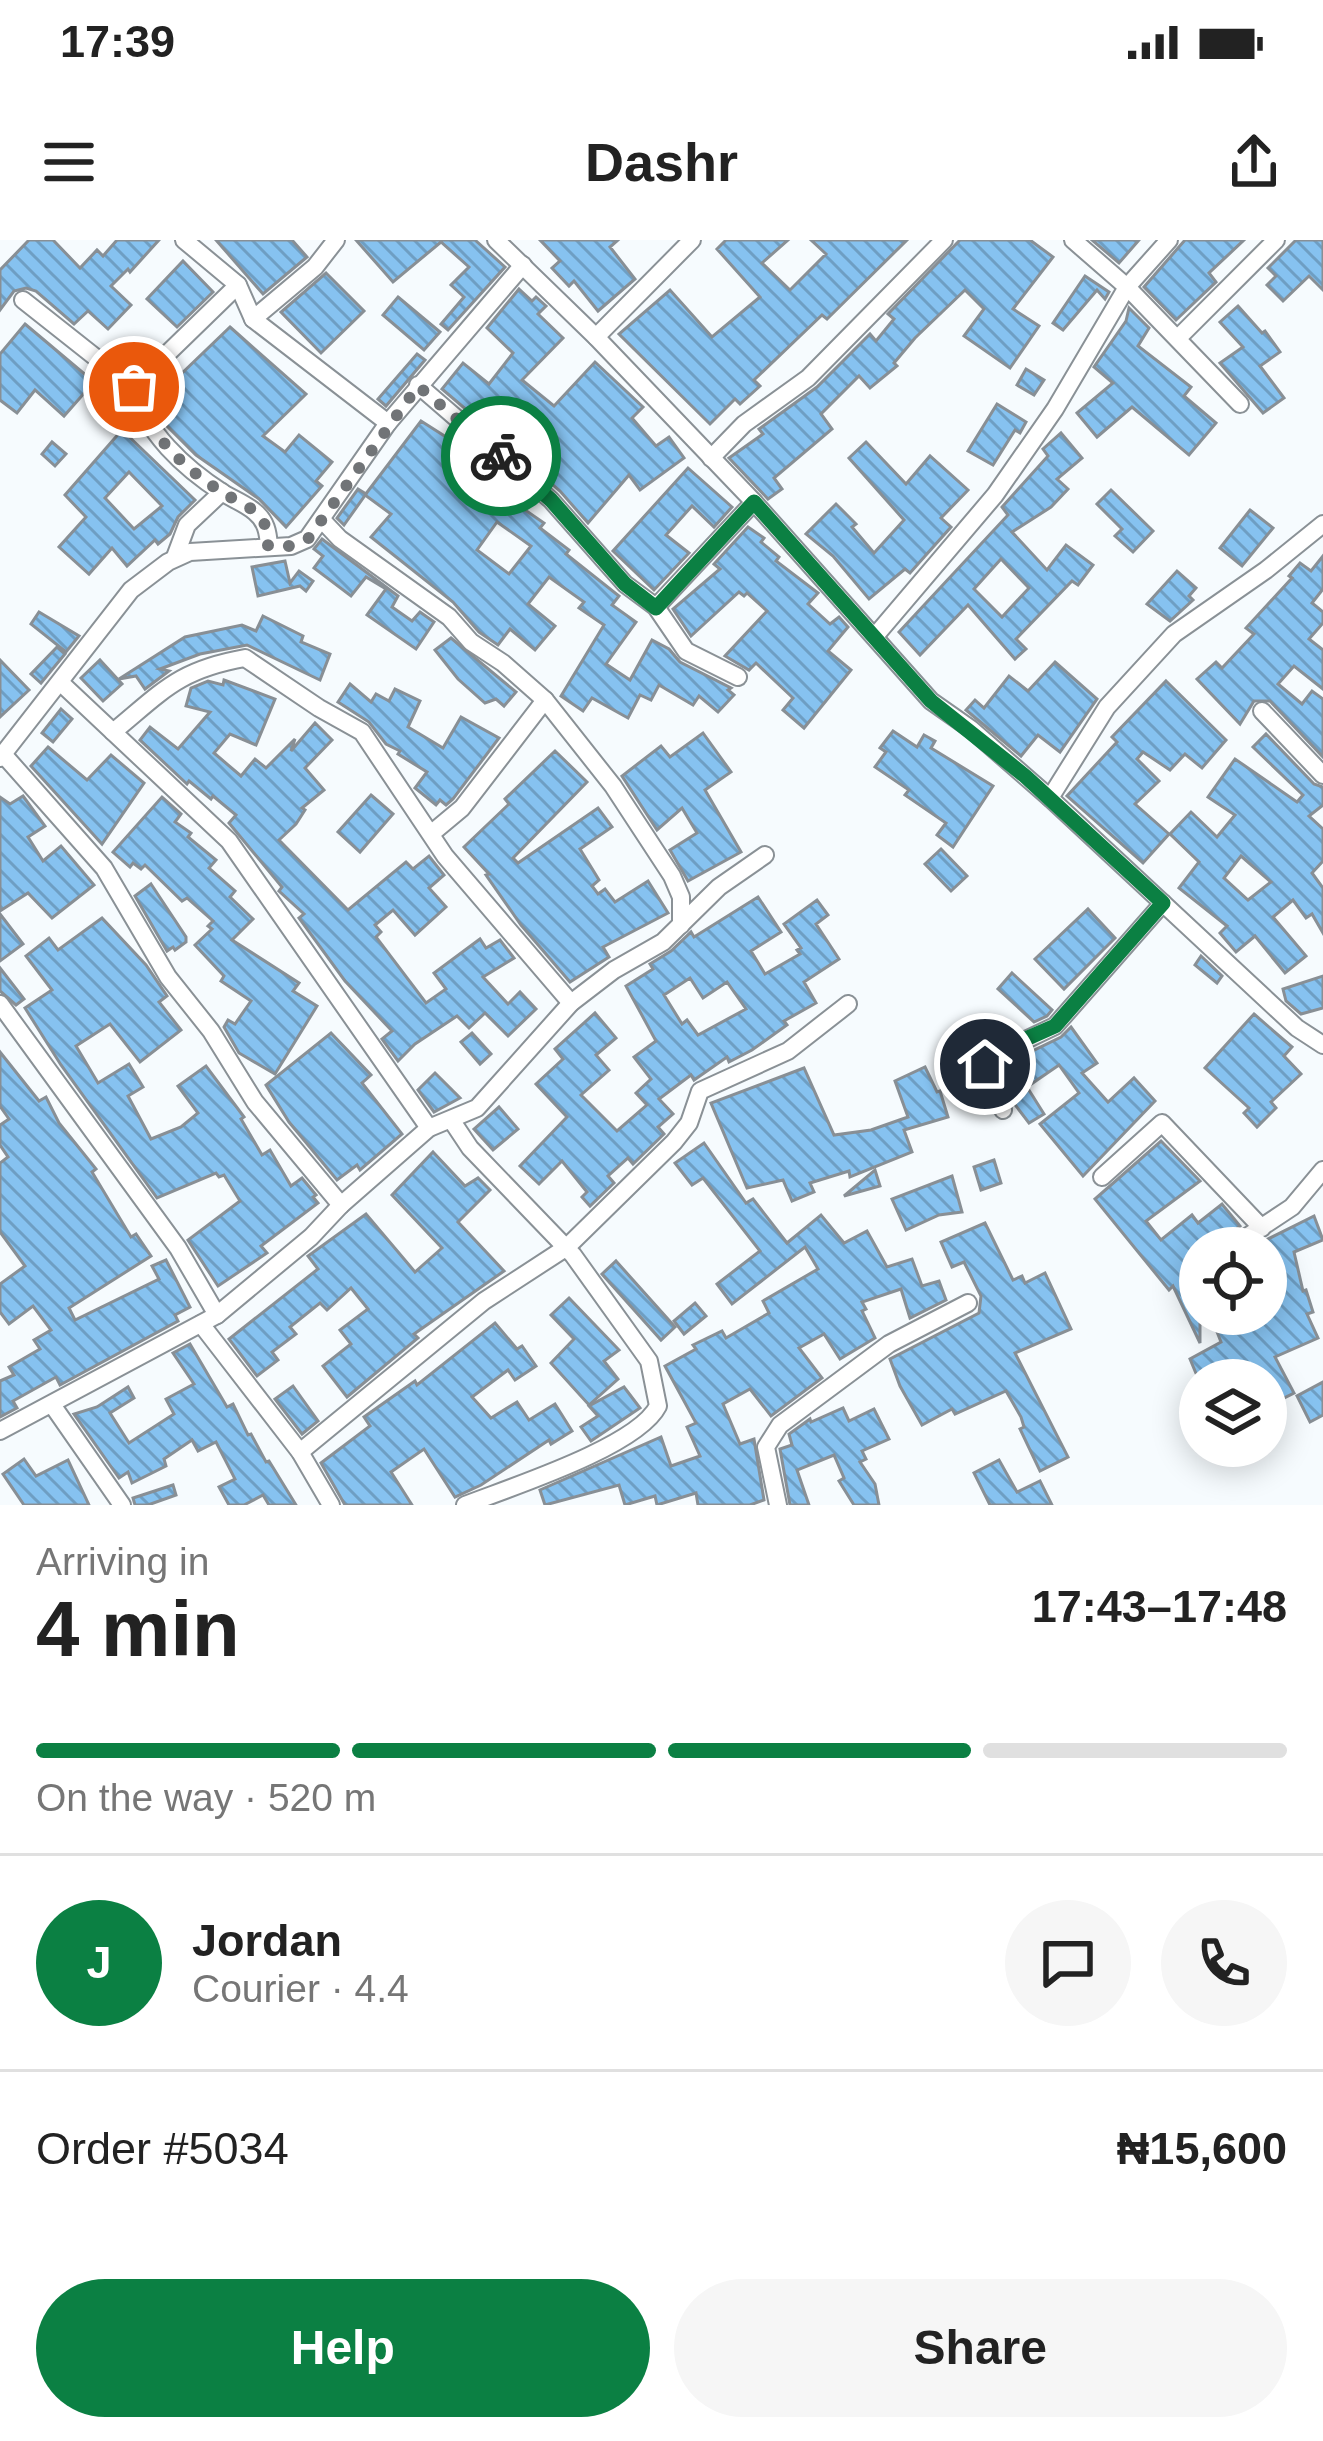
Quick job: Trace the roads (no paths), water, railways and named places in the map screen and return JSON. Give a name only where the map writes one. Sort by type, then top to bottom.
[{"type":"street","points":[[184,240],[238,285],[253,319],[388,423]]},
{"type":"street","points":[[253,319],[315,267],[336,240]]},
{"type":"street","points":[[496,240],[754,502],[931,701],[1051,798],[1297,1028],[1323,1045]]},
{"type":"street","points":[[711,458],[744,424],[808,378],[944,240]]},
{"type":"street","points":[[1073,240],[1178,338],[1240,404]]},
{"type":"street","points":[[876,635],[995,494],[1054,410],[1126,287],[1169,240]]},
{"type":"street","points":[[1178,338],[1276,240]]},
{"type":"street","points":[[596,337],[688,241]]},
{"type":"street","points":[[341,1204],[255,1102],[211,1031],[168,977],[104,868],[1,756],[131,590],[175,557],[299,543],[323,521],[388,423],[523,265]]},
{"type":"street","points":[[134,387],[238,285]]},
{"type":"street","points":[[23,300],[134,387],[139,409],[162,442],[222,492],[254,510],[268,531],[268,546]]},
{"type":"street","points":[[418,386],[551,500],[625,584],[656,608],[686,651],[738,677]]},
{"type":"street","points":[[175,557],[187,525],[222,492]]},
{"type":"street","points":[[656,608],[754,502]]},
{"type":"street","points":[[323,521],[448,617],[471,642],[545,700],[613,786],[672,876],[681,897],[681,926]]},
{"type":"street","points":[[1051,798],[1106,707],[1174,634],[1323,524]]},
{"type":"street","points":[[112,732],[181,676],[245,658],[362,732],[445,856],[571,1003]]},
{"type":"street","points":[[61,683],[229,841],[429,1128]]},
{"type":"street","points":[[432,833],[462,808],[545,700]]},
{"type":"street","points":[[1262,711],[1323,776]]},
{"type":"street","points":[[0,1431],[209,1320],[310,1237],[429,1128],[477,1108],[571,1003],[662,942],[719,887],[765,855]]},
{"type":"street","points":[[1003,1110],[985,1071],[988,1058],[1055,1026],[1163,903]]},
{"type":"street","points":[[0,1004],[178,1248],[209,1320],[301,1452],[331,1505]]},
{"type":"street","points":[[301,1452],[484,1301],[567,1247],[674,1142],[688,1123],[700,1091],[788,1051],[848,1004]]},
{"type":"street","points":[[452,1121],[470,1148],[567,1247],[649,1361],[658,1406],[646,1422],[585,1458],[466,1505]]},
{"type":"street","points":[[1102,1177],[1162,1123],[1261,1227]]},
{"type":"street","points":[[1263,1227],[1292,1207],[1323,1170]]},
{"type":"street","points":[[778,1505],[766,1454],[767,1442],[780,1425],[889,1344],[968,1303]]},
{"type":"street","points":[[53,1406],[122,1505]]}]
